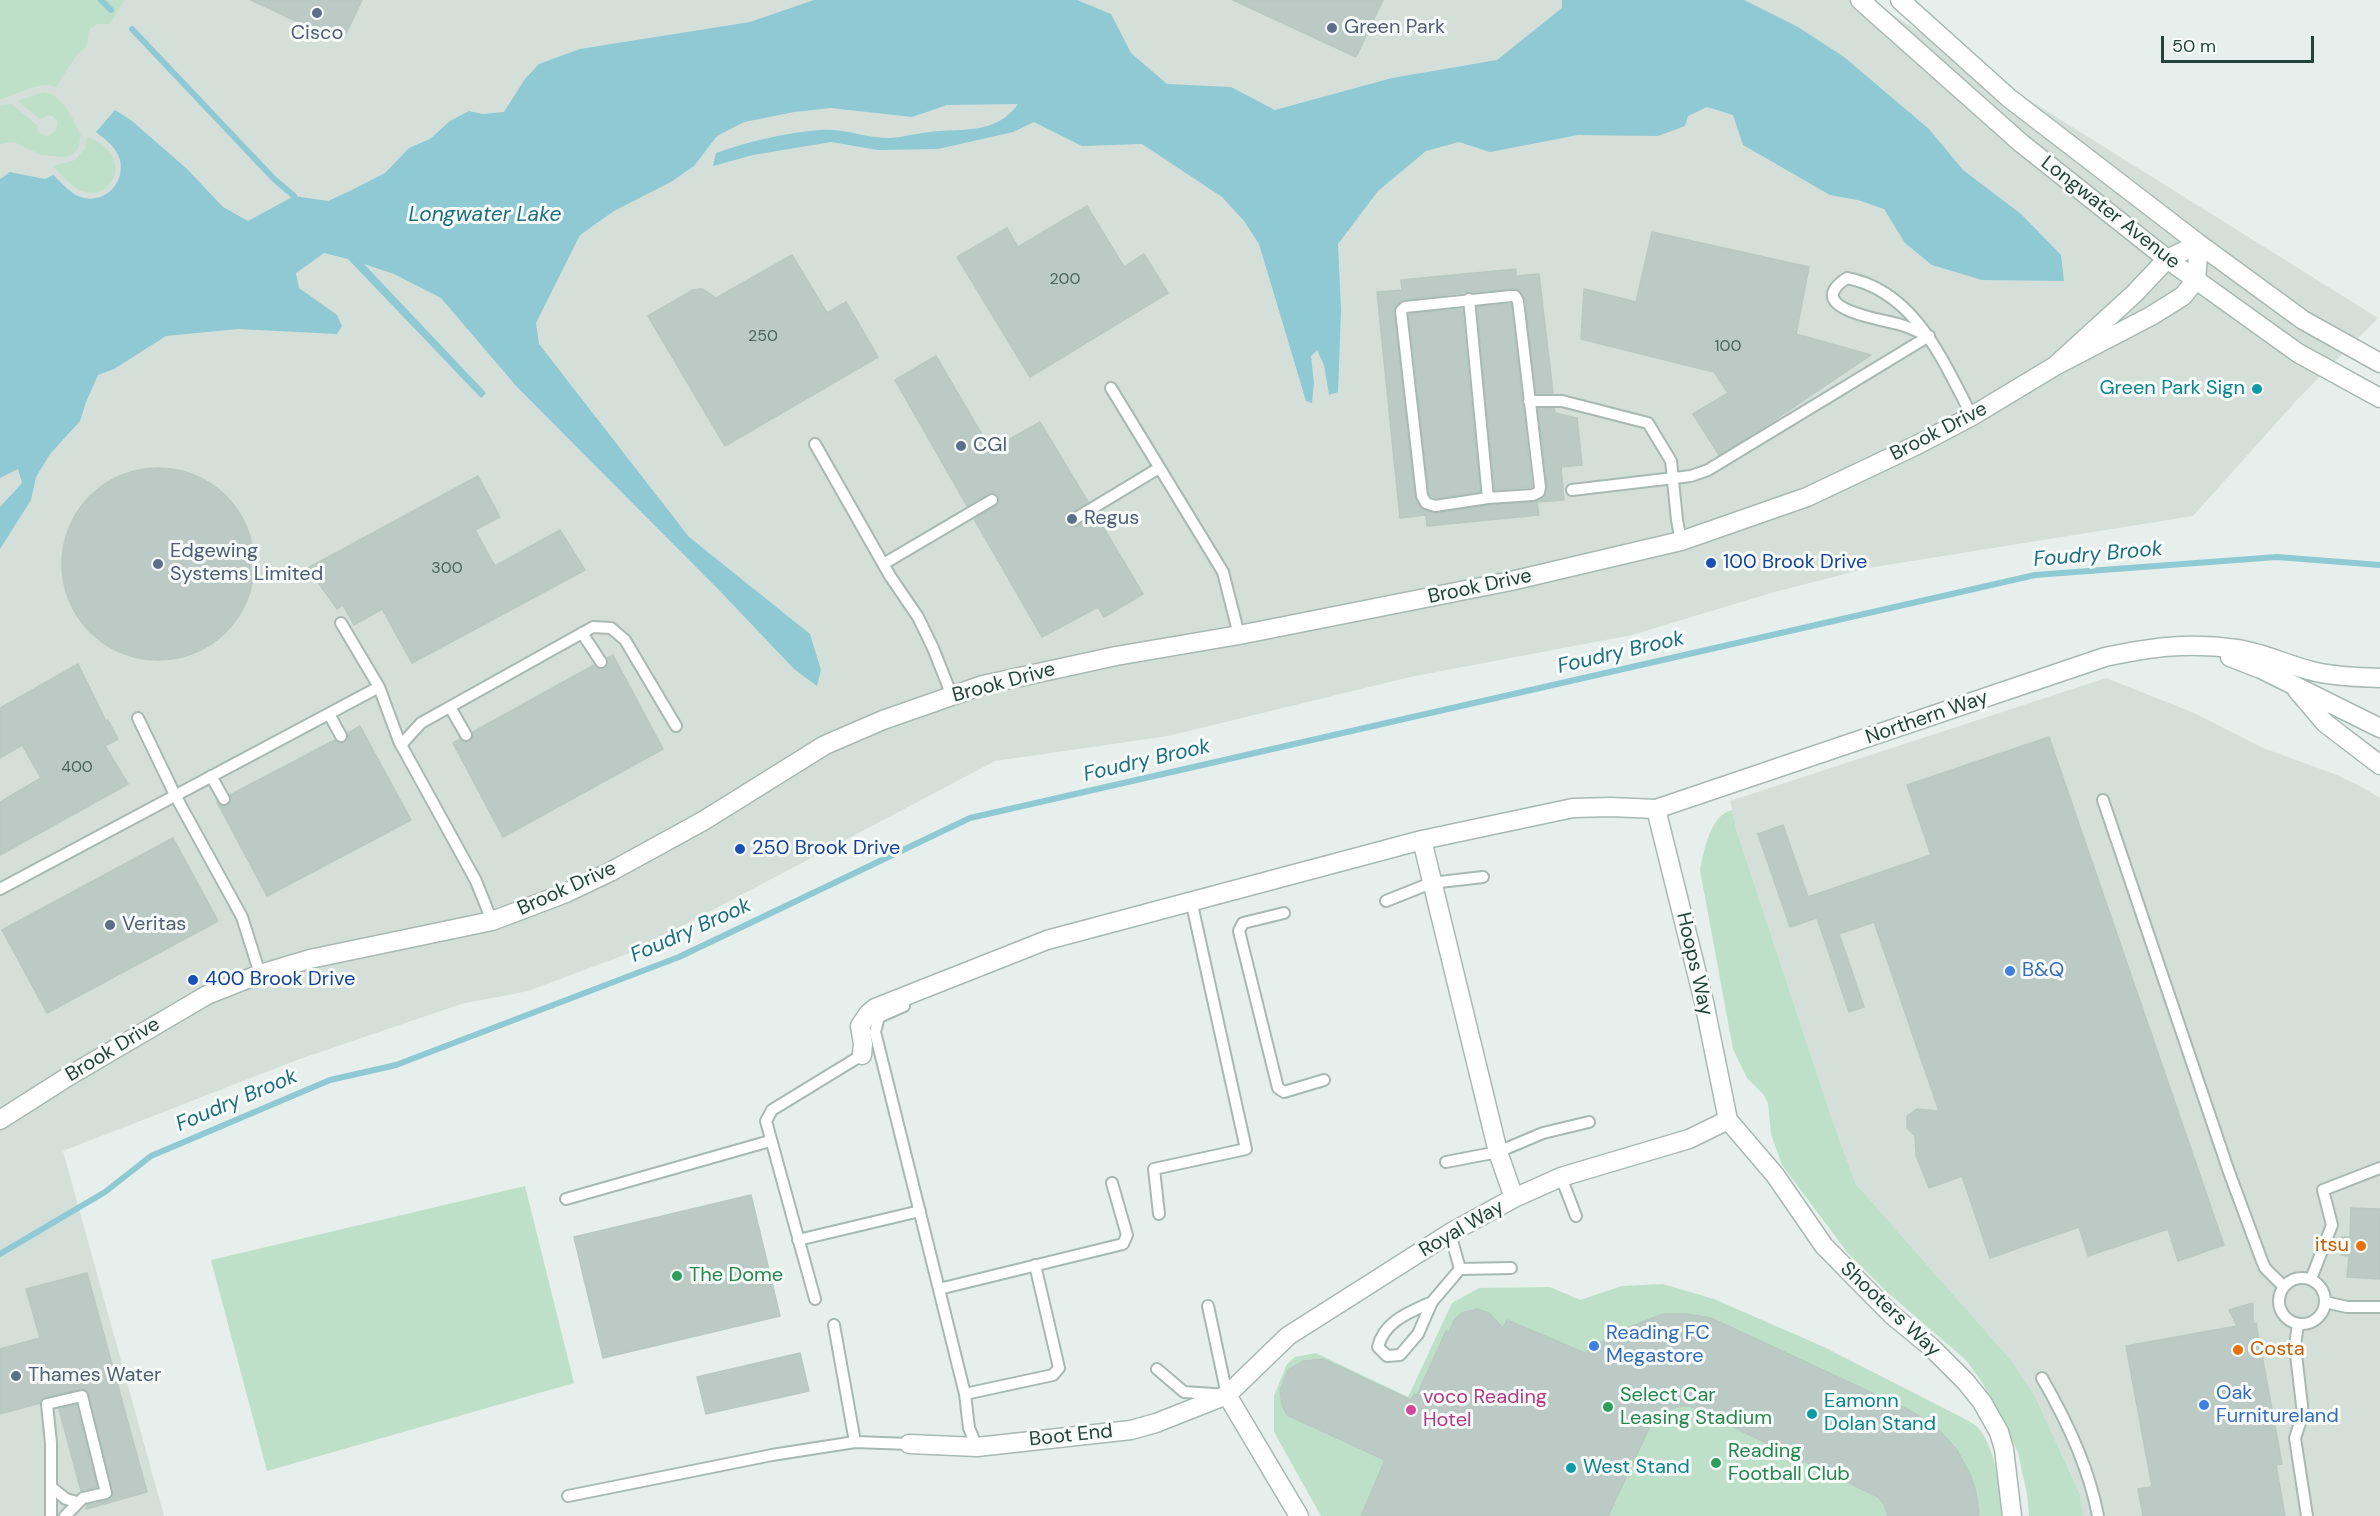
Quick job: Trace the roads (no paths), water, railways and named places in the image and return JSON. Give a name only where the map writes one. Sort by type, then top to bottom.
[{"type":"street","name":"Longwater Avenue","points":[[1860,0],[2021,143],[2167,259],[2298,353],[2380,398]]},
{"type":"street","name":"Longwater Avenue","points":[[1900,0],[2009,98],[2199,244],[2303,320],[2380,363]]},
{"type":"street","name":"Brook Drive","points":[[2055,366],[2134,294],[2167,259],[2199,244]]},
{"type":"street","points":[[2196,280],[2199,244]]},
{"type":"street","name":"Brook Drive","points":[[0,1120],[69,1076],[207,995],[260,974],[310,959],[492,921],[566,893],[610,872],[703,820],[825,745],[883,720],[983,685],[1116,656],[1239,635],[1511,581],[1681,541],[1807,496],[1919,444],[1972,416],[2055,366],[2151,316],[2183,296],[2196,280]]},
{"type":"street","name":"Northern Way","points":[[2201,645],[2261,669],[2380,728]]},
{"type":"street","name":"Northern Way","points":[[1656,809],[2105,657],[2154,646],[2201,645],[2265,655],[2316,672],[2380,678]]},
{"type":"street","name":"Northern Way","points":[[2292,685],[2325,723],[2380,765]]},
{"type":"street","points":[[862,1055],[860,1026],[867,1014],[905,996],[1047,940],[1422,840],[1573,808],[1656,809]]},
{"type":"street","name":"Hoops Way","points":[[1656,809],[1704,1002],[1728,1120]]},
{"type":"street","points":[[1422,840],[1498,1152],[1514,1198]]},
{"type":"street","name":"Royal Way","points":[[1227,1395],[1287,1336],[1450,1233],[1514,1198],[1561,1177],[1689,1139],[1728,1120]]},
{"type":"street","name":"Shooters Way","points":[[1728,1120],[1775,1175],[1824,1246],[1892,1315],[1931,1347],[1966,1382],[1982,1402],[1999,1432],[2004,1449],[2012,1516]]},
{"type":"street","points":[[1227,1395],[1299,1516]]},
{"type":"street","name":"Boot End","points":[[909,1444],[977,1448],[1131,1430],[1156,1423],[1227,1395]]},
{"type":"lane","points":[[1929,336],[1900,325],[1842,309],[1835,302],[1834,294],[1838,284],[1847,278],[1864,281],[1887,294],[1910,313],[1929,336],[1972,416]]},
{"type":"lane","points":[[1515,296],[1518,301],[1540,487],[1539,492],[1533,495],[1488,498],[1435,506],[1426,503],[1422,495],[1400,317],[1405,307],[1469,299],[1515,296]]},
{"type":"lane","points":[[1469,299],[1488,498]]},
{"type":"lane","points":[[1572,490],[1691,476],[1708,470],[1929,336]]},
{"type":"lane","points":[[1111,388],[1224,572],[1239,635]]},
{"type":"lane","points":[[1529,401],[1562,401],[1648,423],[1671,461],[1681,541]]},
{"type":"lane","points":[[815,444],[885,563],[890,576],[918,617],[952,696]]},
{"type":"lane","points":[[1073,520],[1159,468]]},
{"type":"lane","points":[[885,563],[992,500]]},
{"type":"lane","points":[[341,624],[379,687],[401,745],[476,881],[492,921]]},
{"type":"lane","points":[[401,745],[422,723],[593,627],[611,628],[625,640],[676,726]]},
{"type":"lane","points":[[582,633],[601,662]]},
{"type":"lane","points":[[0,889],[379,687]]},
{"type":"lane","points":[[450,707],[466,735]]},
{"type":"lane","points":[[329,714],[341,736]]},
{"type":"lane","points":[[138,718],[175,795],[242,917],[260,974]]},
{"type":"lane","points":[[211,776],[224,799]]},
{"type":"lane","points":[[2103,800],[2229,1172],[2265,1268],[2283,1286]]},
{"type":"lane","points":[[1386,901],[1431,883],[1483,877]]},
{"type":"lane","points":[[1159,1214],[1154,1169],[1246,1149],[1191,900]]},
{"type":"lane","points":[[1284,913],[1244,923],[1239,932],[1278,1088],[1284,1092],[1323,1080]]},
{"type":"lane","points":[[905,996],[908,1004],[879,1017],[875,1032],[965,1394],[969,1428],[977,1448]]},
{"type":"lane","points":[[815,1299],[766,1121],[772,1110],[862,1055]]},
{"type":"lane","points":[[1446,1162],[1498,1152],[1543,1133],[1588,1122]]},
{"type":"lane","points":[[566,1199],[770,1140]]},
{"type":"lane","points":[[2311,1279],[2332,1225],[2323,1190],[2380,1168]]},
{"type":"lane","points":[[1561,1177],[1576,1216]]},
{"type":"lane","points":[[939,1289],[1123,1244],[1127,1235],[1112,1183]]},
{"type":"lane","points":[[798,1240],[920,1211]]},
{"type":"lane","points":[[1450,1233],[1460,1269]]},
{"type":"lane","points":[[965,1394],[1053,1375],[1059,1368],[1035,1265]]},
{"type":"lane","points":[[1432,1302],[1402,1316],[1381,1334],[1378,1347],[1387,1356],[1400,1355],[1418,1334],[1432,1302],[1460,1269],[1510,1268]]},
{"type":"lane","points":[[2299,1277],[2311,1279],[2322,1288],[2325,1302],[2322,1313],[2314,1321],[2298,1324],[2285,1318],[2278,1305],[2283,1286],[2299,1277]]},
{"type":"lane","points":[[2325,1302],[2347,1307],[2380,1307]]},
{"type":"lane","points":[[1157,1369],[1184,1392],[1227,1395],[1208,1306]]},
{"type":"lane","points":[[2298,1324],[2295,1346],[2303,1414],[2295,1438],[2307,1516]]},
{"type":"lane","points":[[834,1325],[855,1442]]},
{"type":"lane","points":[[2042,1378],[2064,1417],[2078,1449],[2098,1516]]},
{"type":"lane","points":[[51,1516],[51,1443],[47,1404],[82,1396],[106,1493],[77,1502],[65,1516]]},
{"type":"lane","points":[[568,1496],[772,1455],[855,1442],[909,1444]]},
{"type":"lane","points":[[51,1487],[66,1499],[77,1502]]},
{"type":"water","name":"Longwater Lake","points":[[814,0],[1077,0],[1111,14],[1131,53],[1167,84],[1231,87],[1275,110],[1392,78],[1497,60],[1562,8],[1562,0],[1744,0],[1798,27],[1844,57],[1929,129],[1963,170],[2021,214],[2061,255],[2064,281],[1982,280],[1932,265],[1905,243],[1884,209],[1858,200],[1830,195],[1743,145],[1733,115],[1707,107],[1688,116],[1685,126],[1658,136],[1578,135],[1490,152],[1459,142],[1426,151],[1378,191],[1338,244],[1341,310],[1338,392],[1329,395],[1324,365],[1317,350],[1311,356],[1314,383],[1312,403],[1306,401],[1259,244],[1244,221],[1222,197],[1142,144],[1082,146],[1034,122],[1013,132],[938,149],[878,150],[831,142],[753,155],[713,166],[716,153],[780,135],[829,130],[889,138],[972,129],[1002,120],[1018,104],[947,105],[912,117],[831,108],[794,112],[744,122],[717,136],[694,166],[671,182],[614,211],[580,235],[536,323],[539,344],[689,537],[810,634],[821,670],[817,686],[794,669],[720,591],[517,387],[441,298],[394,274],[364,264],[486,393],[481,398],[348,259],[324,253],[296,273],[299,288],[337,315],[342,326],[337,334],[238,329],[166,336],[114,369],[98,375],[80,421],[50,454],[36,477],[31,500],[0,549],[0,507],[22,483],[18,469],[0,478],[0,179],[10,172],[45,179],[53,175],[75,194],[88,199],[107,194],[118,180],[121,171],[120,161],[114,148],[96,132],[115,110],[132,121],[186,168],[223,207],[248,221],[294,196],[328,201],[350,191],[385,173],[409,148],[430,139],[450,121],[469,111],[483,114],[504,112],[525,79],[539,64],[580,49],[750,22]]},
{"type":"waterway","points":[[101,0],[111,10]]},
{"type":"waterway","points":[[132,29],[274,179],[294,196]]},
{"type":"waterway","name":"Foudry Brook","points":[[0,1254],[105,1192],[151,1156],[330,1080],[396,1065],[679,957],[970,818],[2035,575],[2277,557],[2380,565]]},
{"type":"place","name":"Cisco","points":[[317,13]]},
{"type":"place","name":"Green Park","points":[[1332,28]]},
{"type":"place","name":"Green Park Sign","points":[[2257,389]]},
{"type":"place","name":"CGI","points":[[961,446]]},
{"type":"place","name":"Regus","points":[[1072,519]]},
{"type":"place","name":"100 Brook Drive","points":[[1711,563]]},
{"type":"place","name":"Edgewing Systems Limited","points":[[158,564]]},
{"type":"place","name":"250 Brook Drive","points":[[740,849]]},
{"type":"place","name":"Veritas","points":[[110,925]]},
{"type":"place","name":"B&Q","points":[[2010,971]]},
{"type":"place","name":"400 Brook Drive","points":[[193,980]]},
{"type":"place","name":"itsu","points":[[2361,1246]]},
{"type":"place","name":"The Dome","points":[[677,1276]]},
{"type":"place","name":"Reading FC Megastore","points":[[1594,1346]]},
{"type":"place","name":"Costa","points":[[2238,1350]]},
{"type":"place","name":"Thames Water","points":[[16,1376]]},
{"type":"place","name":"Oak Furnitureland","points":[[2204,1405]]},
{"type":"place","name":"Select Car Leasing Stadium","points":[[1608,1407]]},
{"type":"place","name":"voco Reading Hotel","points":[[1411,1410]]},
{"type":"place","name":"Eamonn Dolan Stand","points":[[1812,1414]]},
{"type":"place","name":"Reading Football Club","points":[[1716,1463]]},
{"type":"place","name":"West Stand","points":[[1571,1468]]}]
